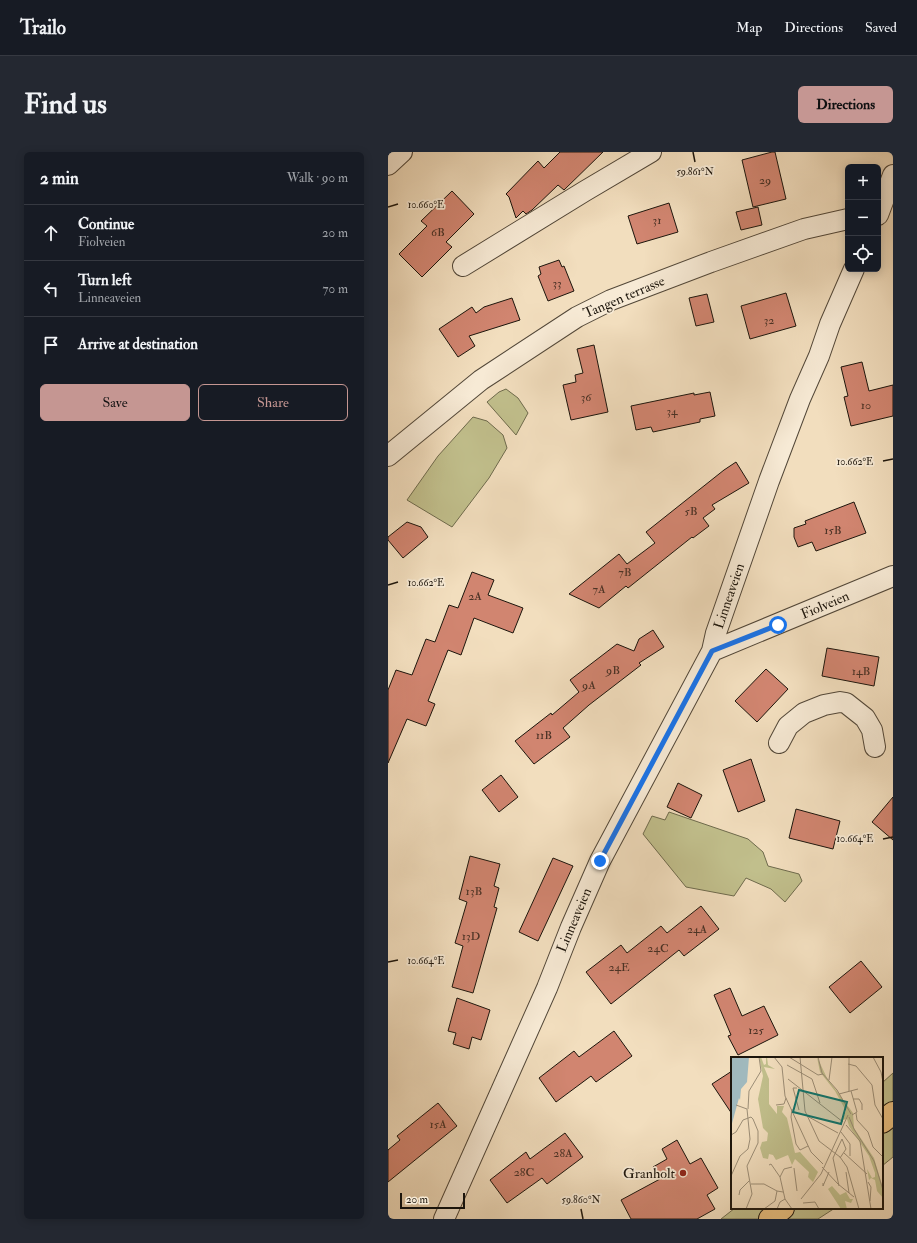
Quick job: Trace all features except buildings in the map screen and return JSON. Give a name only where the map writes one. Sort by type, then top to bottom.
[{"type":"main road","points":[[883,1121],[893,1113]]},
{"type":"main road","points":[[770,1219],[782,1209]]},
{"type":"street","points":[[388,165],[402,152]]},
{"type":"street","points":[[463,266],[651,152]]},
{"type":"street","points":[[882,212],[893,175]]},
{"type":"street","name":"Tangen terrasse","points":[[388,456],[481,380],[577,317],[611,300],[711,262],[804,229],[845,220]]},
{"type":"street","name":"Linneaveien","points":[[444,1219],[547,988],[571,927],[600,861],[712,651],[716,633],[769,481],[800,398],[819,356],[830,324],[853,272]]},
{"type":"street","name":"Fiolveien","points":[[712,651],[778,625],[893,576]]},
{"type":"street","points":[[778,743],[788,726],[804,713],[824,705],[840,702],[846,703],[865,718],[872,730],[875,747]]},
{"type":"shaded area","points":[[506,389],[518,398],[528,413],[516,435],[487,402],[499,392]]},
{"type":"shaded area","points":[[473,417],[487,421],[503,435],[507,448],[489,478],[452,527],[407,500],[438,456]]},
{"type":"shaded area","points":[[669,812],[748,839],[763,852],[768,866],[799,874],[802,881],[785,902],[771,889],[746,878],[734,896],[686,887],[643,834],[652,816],[665,820]]},
{"type":"shaded area","points":[[893,1073],[893,1157],[883,1165],[883,1082]]},
{"type":"shaded area","points":[[734,1209],[833,1209],[818,1219],[721,1219]]},
{"type":"place","name":"Granholt","points":[[683,1173]]},
{"type":"route","points":[[600,861],[712,651],[778,625]]}]
